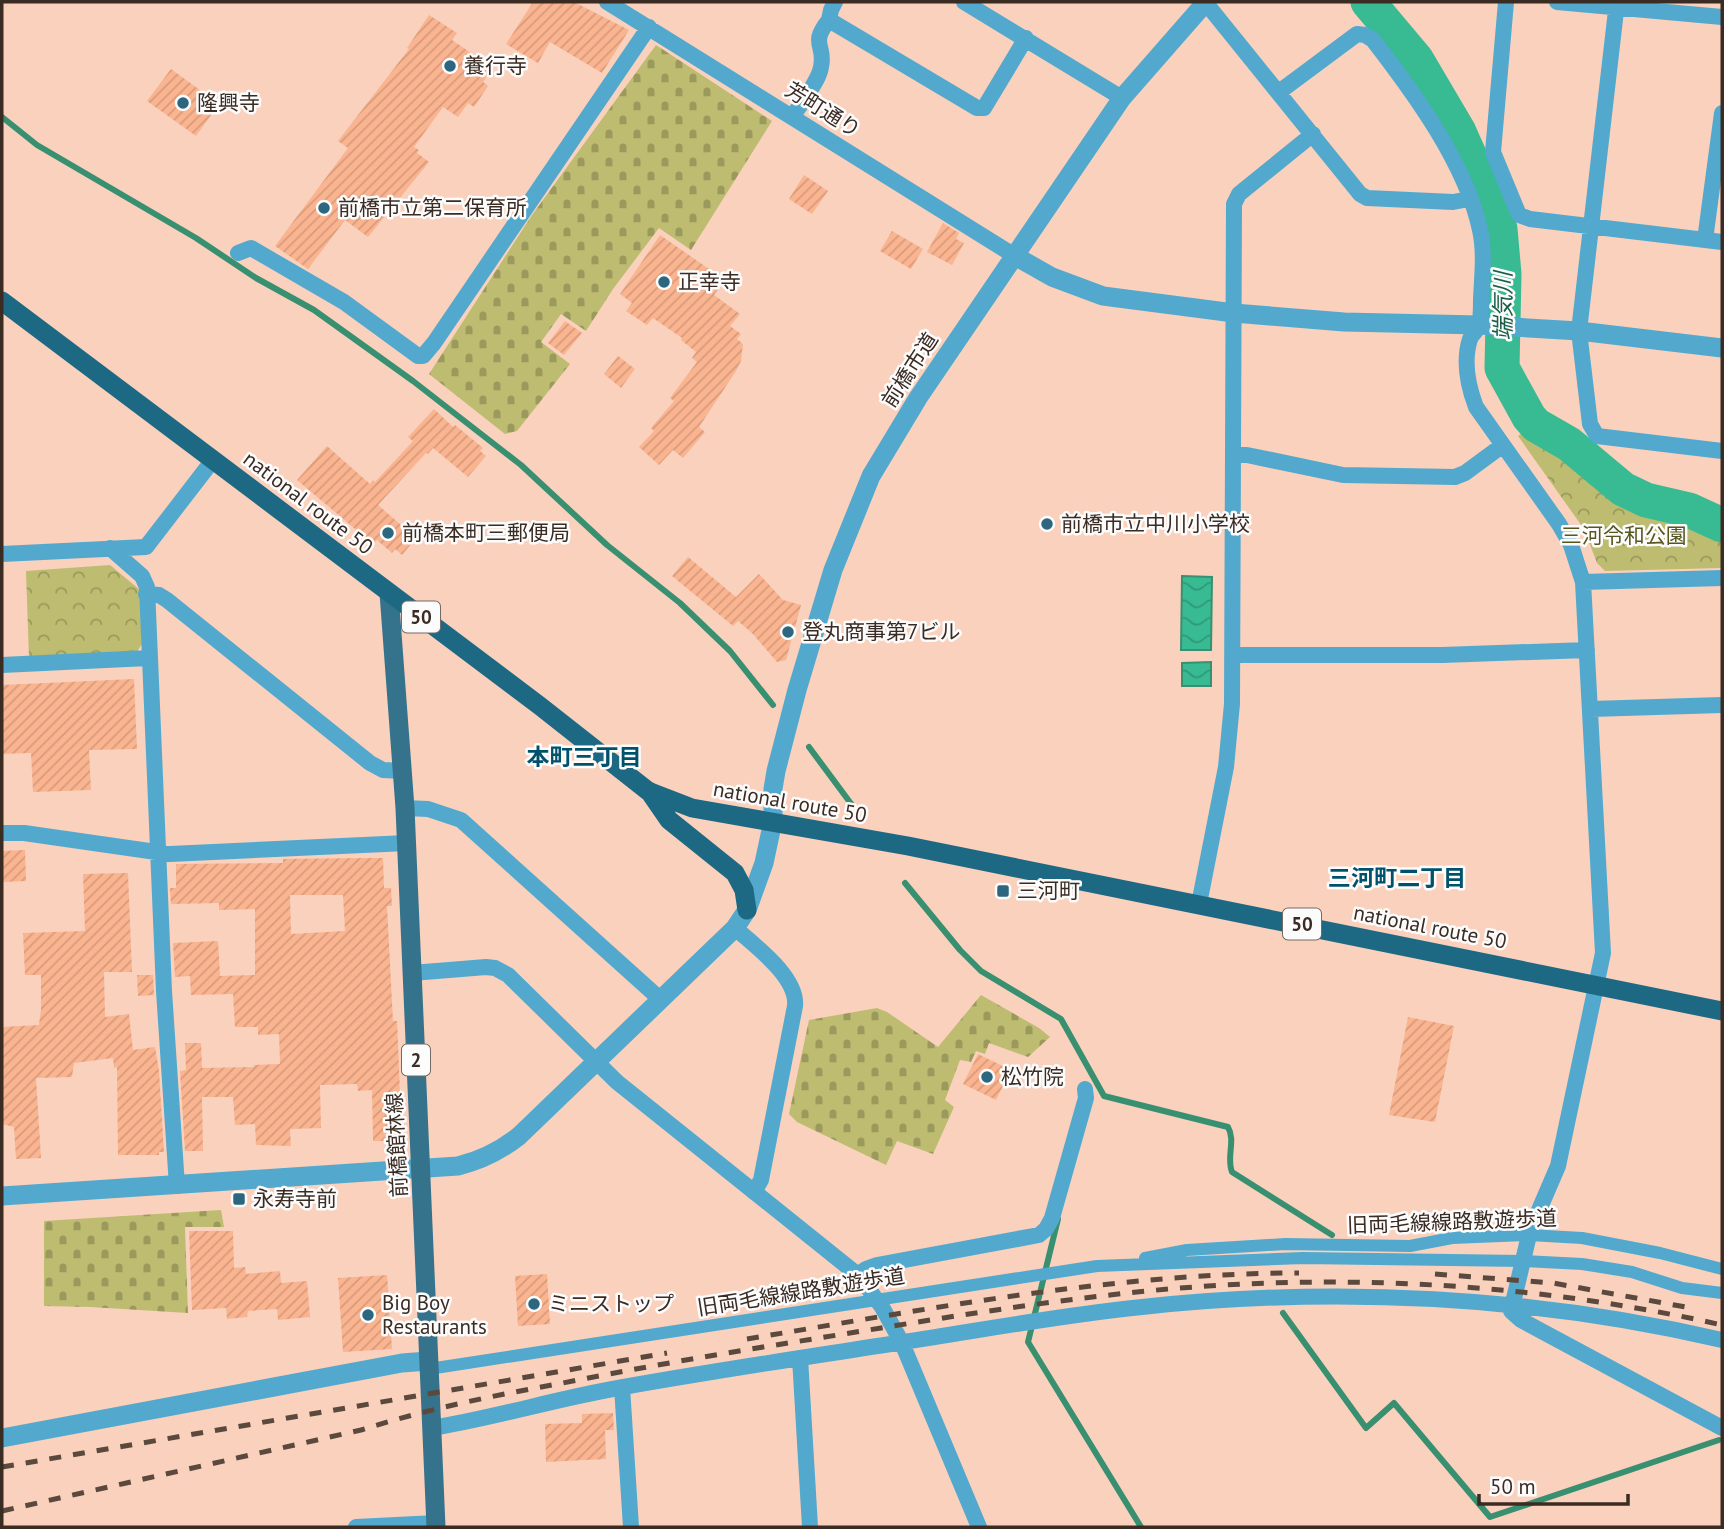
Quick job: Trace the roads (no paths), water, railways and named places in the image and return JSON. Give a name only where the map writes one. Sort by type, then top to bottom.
[{"type":"highway","name":"national route 50","points":[[2,300],[648,791],[692,807],[1199,904],[1722,1011]]},
{"type":"highway","points":[[648,791],[668,820],[735,873],[744,890],[747,911]]},
{"type":"main road","name":"前橋館林線","points":[[389,593],[407,844],[436,1525]]},
{"type":"street","name":"芳町通り","points":[[607,2],[1015,256]]},
{"type":"street","points":[[793,116],[821,69],[817,41],[835,2]]},
{"type":"street","points":[[964,2],[1122,98]]},
{"type":"street","points":[[1206,2],[1360,194],[1367,198],[1453,202],[1469,198]]},
{"type":"street","name":"前橋市道","points":[[2,1196],[421,1169],[475,1162],[505,1147],[735,928],[747,911],[764,863],[774,821],[776,771],[833,570],[871,477],[918,398],[1122,98],[1206,2]]},
{"type":"street","points":[[1506,2],[1493,152],[1519,215],[1722,242]]},
{"type":"street","points":[[1557,2],[1617,4],[1722,17]]},
{"type":"street","points":[[1617,4],[1579,331],[1590,424],[1597,436],[1722,451]]},
{"type":"street","points":[[829,20],[977,108],[984,108],[1026,38]]},
{"type":"street","points":[[238,253],[251,248],[344,302],[418,356],[423,356],[550,175],[649,27]]},
{"type":"street","points":[[1279,92],[1357,34],[1373,40],[1411,89],[1443,141],[1469,198],[1482,240],[1483,325],[1471,337],[1466,359],[1470,390],[1476,407],[1559,524],[1571,545],[1583,582],[1603,953],[1558,1166],[1529,1235],[1511,1311],[1521,1320],[1722,1429]]},
{"type":"street","points":[[1705,240],[1722,113]]},
{"type":"street","points":[[1199,904],[1226,766],[1232,704],[1236,198],[1313,134]]},
{"type":"street","points":[[1015,256],[1052,277],[1103,296],[1234,313],[1344,322],[1483,325],[1579,331],[1722,348]]},
{"type":"street","points":[[1234,455],[1247,455],[1343,475],[1455,477],[1465,473],[1503,445]]},
{"type":"street","points":[[2,554],[146,547],[214,460]]},
{"type":"street","points":[[110,548],[142,576],[146,594],[164,991],[177,1186]]},
{"type":"street","points":[[1583,582],[1722,578]]},
{"type":"street","points":[[146,594],[159,595],[167,600],[370,763],[383,770],[403,771]]},
{"type":"street","points":[[1233,655],[1442,655],[1587,650]]},
{"type":"street","points":[[2,665],[148,658]]},
{"type":"street","points":[[1591,709],[1722,705]]},
{"type":"street","points":[[405,808],[428,809],[461,820],[660,999]]},
{"type":"street","points":[[2,833],[24,833],[170,854],[407,844]]},
{"type":"street","points":[[735,928],[774,964],[795,992],[795,1006],[761,1181],[754,1192]]},
{"type":"street","points":[[412,972],[486,967],[502,971],[617,1082],[858,1275],[877,1300],[902,1343],[979,1527]]},
{"type":"street","points":[[858,1275],[877,1265],[1039,1235],[1052,1218],[1086,1098],[1085,1089]]},
{"type":"street","name":"旧両毛線線路敷遊歩道","points":[[429,1365],[877,1300],[1186,1251],[1285,1244],[1410,1246],[1452,1238],[1529,1235],[1582,1238],[1660,1253],[1722,1269]]},
{"type":"street","name":"旧両毛線線路敷遊歩道","points":[[1097,1266],[1303,1258],[1523,1261],[1582,1264],[1632,1272],[1682,1288],[1722,1293]]},
{"type":"street","points":[[432,1428],[622,1387],[1087,1314],[1209,1301],[1360,1296],[1513,1305],[1669,1328],[1722,1340]]},
{"type":"street","points":[[800,1358],[810,1527]]},
{"type":"street","points":[[2,1438],[402,1363],[429,1365]]},
{"type":"street","points":[[622,1387],[631,1527]]},
{"type":"street","points":[[356,1527],[436,1525]]},
{"type":"water","points":[[1182,576],[1212,577],[1211,650],[1181,650]]},
{"type":"water","points":[[1211,662],[1211,686],[1182,686],[1182,663]]},
{"type":"waterway","name":"端気川","points":[[1368,2],[1416,59],[1459,132],[1491,204],[1500,229],[1504,274],[1502,368],[1529,417],[1536,425],[1569,444],[1623,489],[1646,500],[1689,510],[1722,525]]},
{"type":"waterway","points":[[2,117],[37,145],[196,238],[256,278],[314,310],[413,381],[521,465],[607,545],[680,603],[730,651],[773,705]]},
{"type":"waterway","points":[[809,747],[852,805]]},
{"type":"waterway","points":[[905,883],[960,950],[981,971],[1061,1019],[1104,1096],[1228,1127],[1232,1172],[1332,1235]]},
{"type":"waterway","points":[[1058,1219],[1028,1342],[1141,1527]]},
{"type":"waterway","points":[[1283,1313],[1366,1428],[1394,1403],[1490,1517],[1719,1440]]},
{"type":"railway","points":[[747,1339],[953,1305],[1091,1286],[1161,1279],[1299,1273]]},
{"type":"railway","points":[[1435,1274],[1553,1283],[1691,1308]]},
{"type":"railway","points":[[2,1511],[361,1430],[512,1392],[760,1348],[989,1311],[1110,1295],[1263,1283],[1417,1284],[1571,1298],[1722,1325]]},
{"type":"railway","points":[[2,1467],[667,1353]]},
{"type":"place","name":"養行寺","points":[[450,66]]},
{"type":"place","name":"隆興寺","points":[[183,103]]},
{"type":"place","name":"前橋市立第二保育所","points":[[324,208]]},
{"type":"place","name":"正幸寺","points":[[664,282]]},
{"type":"place","name":"前橋市立中川小学校","points":[[1047,524]]},
{"type":"place","name":"前橋本町三郵便局","points":[[388,533]]},
{"type":"place","name":"登丸商事第7ビル","points":[[788,632]]},
{"type":"place","name":"三河町","points":[[1003,891]]},
{"type":"place","name":"松竹院","points":[[987,1077]]},
{"type":"place","name":"永寿寺前","points":[[239,1199]]},
{"type":"place","name":"ミニストップ","points":[[534,1304]]},
{"type":"place","name":"Big Boy Restaurants","points":[[368,1315]]},
{"type":"district","name":"本町三丁目","points":[[584,757]]},
{"type":"district","name":"三河町二丁目","points":[[1397,878]]},
{"type":"park label","name":"三河令和公園","points":[[1624,536]]}]
